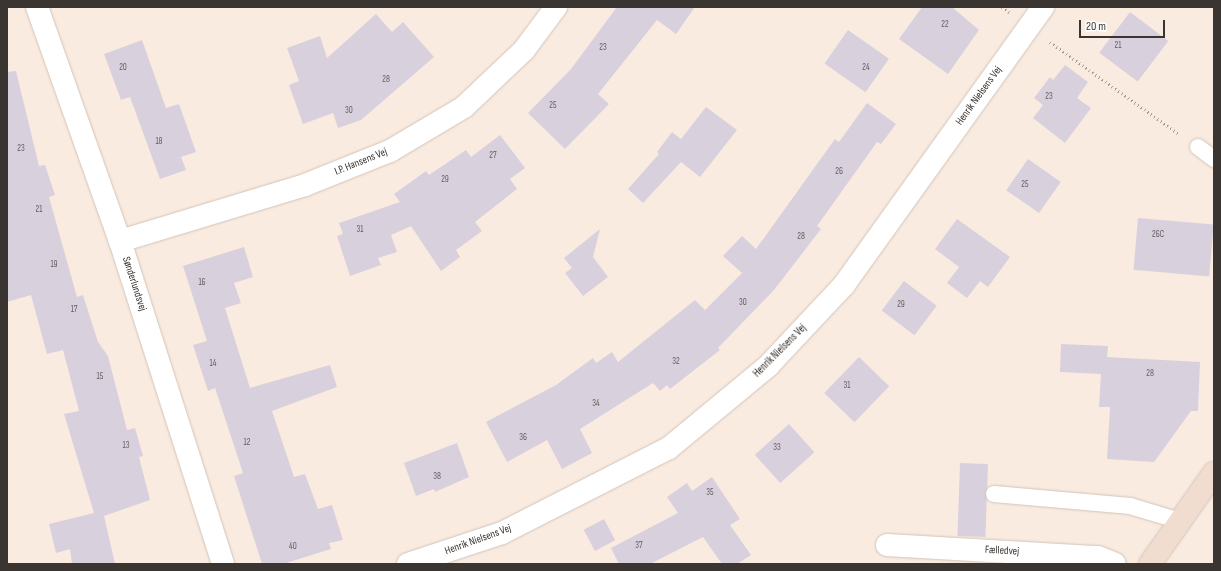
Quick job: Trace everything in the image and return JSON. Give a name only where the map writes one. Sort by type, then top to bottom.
[{"type":"street","name":"Sønderlundsvej","points":[[37,7],[120,241],[223,564]]},
{"type":"street","name":"I.P. Hansens Vej","points":[[120,241],[305,185],[390,151],[464,107],[524,50],[556,7]]},
{"type":"street","name":"Henrik Nielsens Vej","points":[[408,564],[502,533],[669,448],[768,366],[844,285],[1043,7]]},
{"type":"street","points":[[1150,564],[1214,473]]},
{"type":"street","name":"Fælledvej","points":[[887,545],[1098,557],[1115,564]]},
{"type":"lane","points":[[1198,147],[1214,159]]},
{"type":"lane","points":[[994,494],[1130,506],[1180,521]]},
{"type":"path","points":[[1002,7],[1198,147]]},
{"type":"building","points":[[617,7],[695,7],[676,34],[657,20],[598,94],[609,104],[565,149],[528,113],[571,69]]},
{"type":"building","points":[[922,7],[952,7],[979,30],[948,74],[899,39]]},
{"type":"building","points":[[1130,12],[1168,41],[1138,82],[1099,53]]},
{"type":"building","points":[[376,14],[392,32],[403,22],[434,57],[361,120],[338,128],[333,113],[303,124],[289,85],[299,81],[287,48],[320,36],[327,58]]},
{"type":"building","points":[[848,30],[889,59],[865,92],[824,64]]},
{"type":"building","points":[[142,40],[166,108],[179,104],[196,152],[181,157],[186,170],[160,179],[130,97],[121,100],[104,54]]},
{"type":"building","points":[[1065,65],[1088,82],[1077,98],[1091,108],[1065,143],[1033,118],[1043,105],[1034,98],[1050,77],[1053,80]]},
{"type":"building","points":[[16,71],[39,166],[45,165],[55,195],[49,197],[77,297],[83,295],[98,342],[108,356],[127,430],[135,428],[143,456],[139,457],[150,500],[104,516],[115,564],[72,564],[70,549],[56,553],[49,524],[94,513],[64,414],[79,411],[63,350],[47,354],[31,295],[7,302],[7,72]]},
{"type":"building","points":[[867,103],[896,124],[881,144],[877,142],[817,226],[821,229],[774,290],[718,348],[720,350],[670,389],[667,385],[660,391],[653,383],[580,429],[592,453],[562,469],[547,440],[507,462],[486,422],[556,385],[593,358],[596,363],[612,352],[618,362],[695,300],[705,310],[742,273],[723,256],[742,236],[756,249],[835,139],[839,142]]},
{"type":"building","points":[[706,107],[737,130],[700,177],[681,162],[643,203],[628,189],[659,154],[657,152],[672,132],[681,139]]},
{"type":"building","points":[[500,135],[525,168],[510,179],[517,189],[475,222],[482,231],[456,250],[460,257],[441,271],[411,226],[391,235],[397,252],[378,258],[381,265],[350,276],[337,236],[343,234],[339,223],[400,202],[394,194],[426,171],[429,175],[466,150],[471,157]]},
{"type":"building","points":[[1028,159],[1061,182],[1039,213],[1006,190]]},
{"type":"building","points":[[1138,218],[1214,225],[1209,276],[1133,270]]},
{"type":"building","points":[[957,219],[1010,257],[988,287],[980,281],[967,298],[947,283],[959,267],[935,249]]},
{"type":"building","points":[[600,229],[593,257],[608,277],[583,296],[565,273],[572,268],[564,258]]},
{"type":"building","points":[[244,247],[253,277],[234,283],[241,303],[225,308],[250,388],[330,365],[337,387],[272,411],[294,477],[305,474],[318,509],[332,505],[343,540],[329,543],[331,549],[283,564],[262,564],[234,476],[243,473],[215,388],[208,391],[193,345],[207,341],[183,266]]},
{"type":"building","points":[[904,281],[937,306],[914,335],[882,311]]},
{"type":"building","points":[[1061,344],[1108,346],[1107,357],[1200,362],[1198,411],[1191,411],[1154,462],[1107,459],[1110,407],[1099,407],[1101,374],[1060,372]]},
{"type":"building","points":[[859,357],[889,386],[854,422],[824,393]]},
{"type":"building","points":[[789,424],[814,452],[780,483],[755,455]]},
{"type":"building","points":[[457,443],[469,477],[435,492],[434,489],[416,496],[404,463]]},
{"type":"building","points":[[960,463],[988,464],[985,537],[957,536]]},
{"type":"building","points":[[712,477],[740,519],[730,525],[751,555],[737,564],[722,564],[703,537],[650,564],[619,564],[611,548],[678,513],[667,497],[687,483],[692,491]]},
{"type":"building","points":[[604,519],[615,540],[595,551],[584,530]]}]
